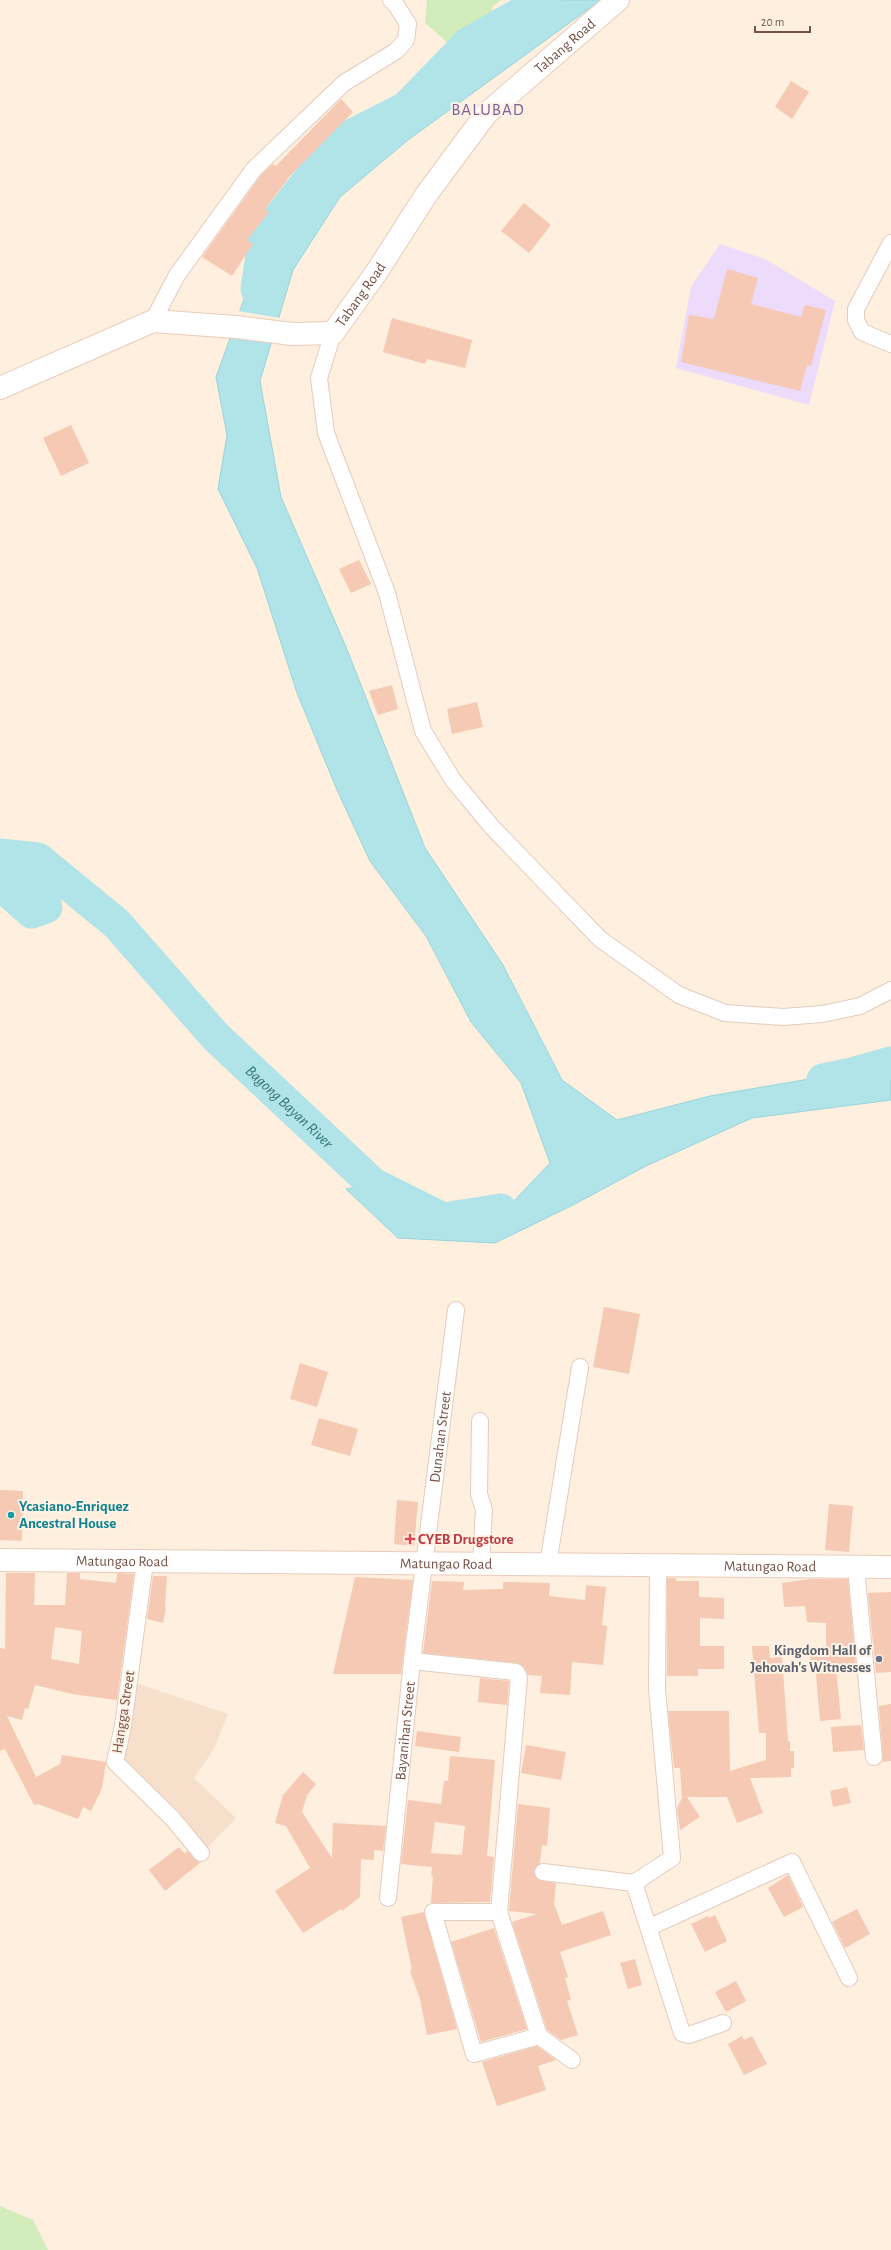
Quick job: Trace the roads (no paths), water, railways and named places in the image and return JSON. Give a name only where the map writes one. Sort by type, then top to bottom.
[{"type":"main road","name":"Tabang Road","points":[[0,388],[153,321],[236,327],[292,334],[333,333],[376,273],[426,195],[486,114],[618,0]]},
{"type":"main road","name":"Matungao Road","points":[[0,1560],[856,1568],[891,1567]]},
{"type":"street","points":[[153,321],[177,275],[254,169],[344,83],[396,51],[406,40],[408,24],[391,0]]},
{"type":"street","points":[[891,242],[856,309],[856,320],[862,332],[891,344]]},
{"type":"street","points":[[333,333],[319,378],[326,433],[387,593],[422,731],[453,780],[490,826],[600,939],[679,995],[725,1013],[783,1017],[822,1014],[860,1006],[891,990]]},
{"type":"street","name":"Dunahan Street","points":[[423,1564],[456,1310]]},
{"type":"street","points":[[548,1564],[580,1367]]},
{"type":"street","points":[[480,1420],[478,1494],[484,1510],[481,1564]]},
{"type":"street","name":"Hangga Street","points":[[145,1562],[123,1726],[115,1762],[173,1819],[201,1853]]},
{"type":"street","name":"Bayanihan Street","points":[[388,1898],[423,1564]]},
{"type":"street","points":[[543,1872],[634,1883],[672,1858],[657,1689],[658,1565]]},
{"type":"street","points":[[856,1568],[874,1756]]},
{"type":"street","points":[[412,1661],[516,1672],[519,1676],[499,1912],[539,2036],[572,2060]]},
{"type":"street","points":[[650,1927],[792,1862],[849,1978]]},
{"type":"street","points":[[634,1883],[650,1927],[682,2033],[689,2035],[723,2022]]},
{"type":"street","points":[[499,1912],[433,1912],[474,2054],[539,2036]]},
{"type":"water","points":[[541,0],[601,0],[408,140],[340,197],[293,270],[260,381],[281,497],[346,647],[425,848],[503,965],[562,1080],[617,1120],[710,1096],[891,1065],[891,1100],[752,1118],[646,1166],[571,1206],[495,1243],[398,1238],[346,1189],[382,1182],[454,1217],[511,1204],[550,1163],[521,1083],[471,1022],[426,936],[370,861],[337,790],[297,693],[257,568],[218,489],[227,435],[216,377],[279,202],[373,115],[503,34]]},
{"type":"waterway","points":[[257,289],[265,236],[339,142],[406,108],[469,43],[545,0]]},
{"type":"waterway","name":"Bagong Bayan River","points":[[0,855],[38,859],[117,924],[216,1037],[373,1184],[443,1219],[501,1210]]},
{"type":"waterway","name":"Bagong Bayan River","points":[[0,863],[46,907],[32,912],[0,884]]},
{"type":"waterway","points":[[823,1080],[852,1074],[891,1063]]},
{"type":"place","name":"Ycasiano-Enriquez Ancestral House","points":[[11,1515]]},
{"type":"place","name":"CYEB Drugstore","points":[[410,1539]]},
{"type":"place","name":"Kingdom Hall of Jehovah's Witnesses","points":[[879,1659]]},
{"type":"district","name":"BALUBAD","points":[[488,109]]}]
